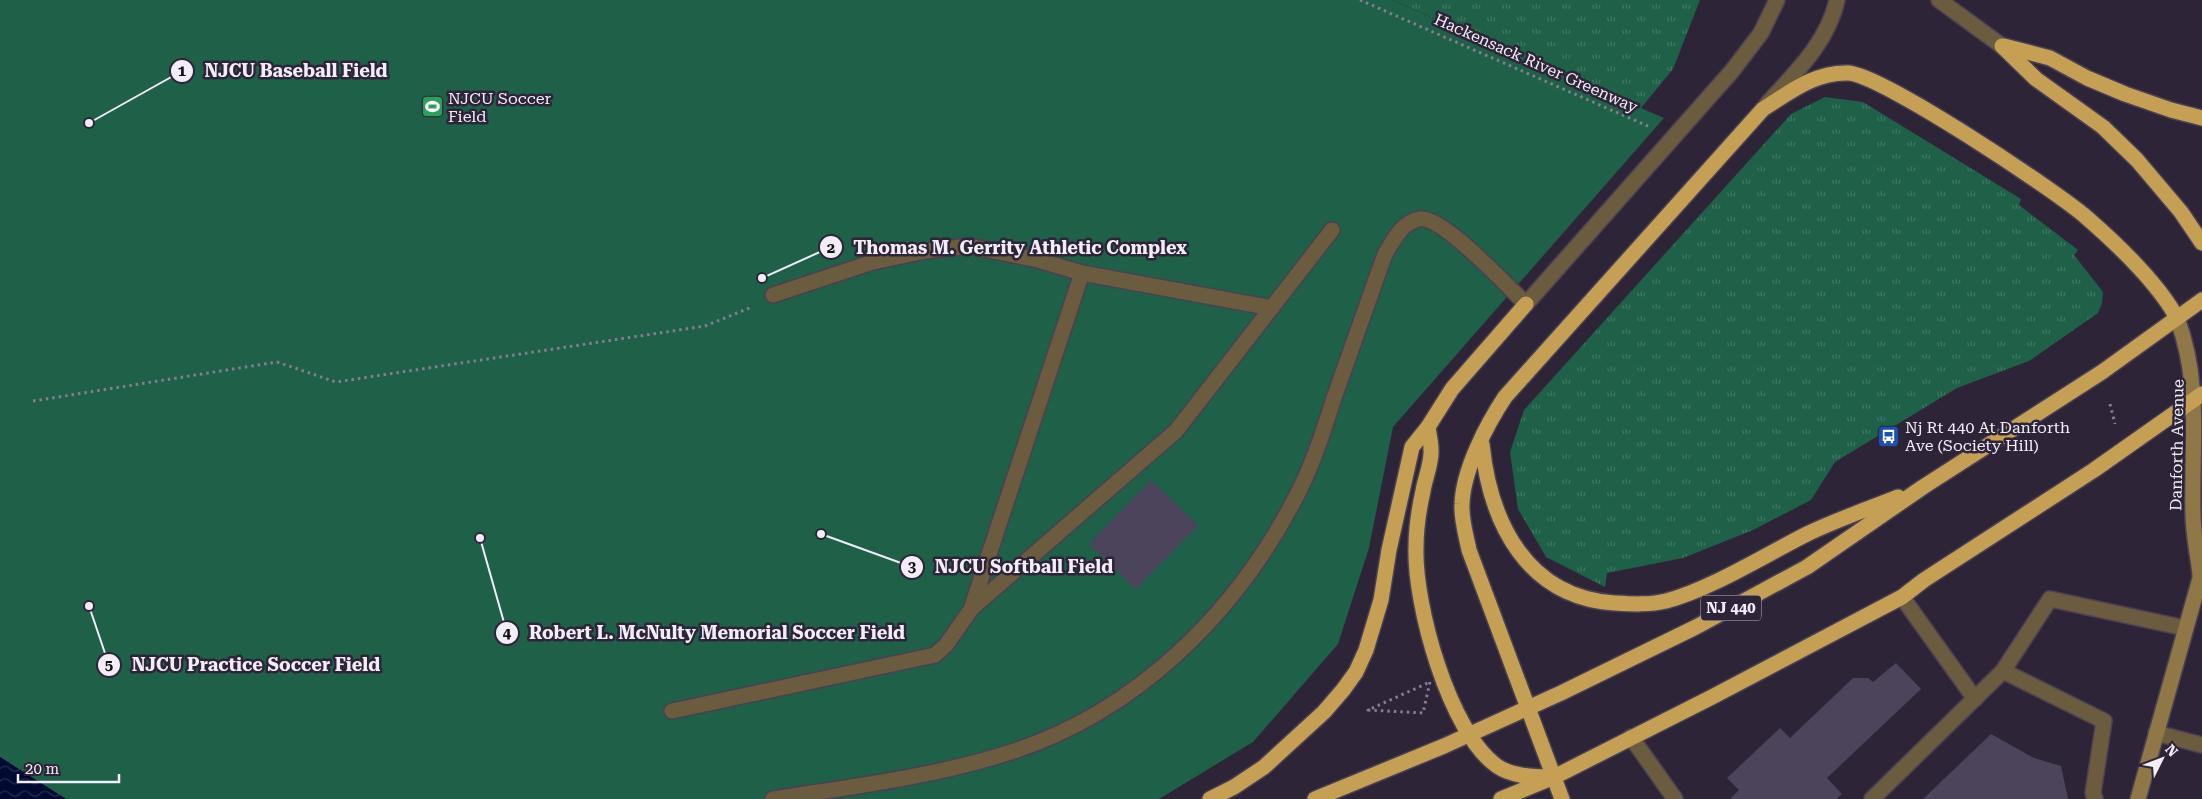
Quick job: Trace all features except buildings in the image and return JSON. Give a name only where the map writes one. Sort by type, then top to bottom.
[{"type":"highway","points":[[2002,46],[2050,58],[2087,78],[2125,94],[2171,110],[2202,118]]},
{"type":"highway","points":[[2002,46],[2036,80],[2103,128],[2137,160],[2176,205],[2202,243]]},
{"type":"highway","points":[[1562,799],[1469,550],[1462,518],[1465,486],[1488,424],[1505,397],[1763,109],[1814,78],[1850,73],[1874,80],[1957,130],[2074,207],[2148,279],[2177,318]]},
{"type":"highway","name":"NJ 440","points":[[1315,799],[1528,708],[1696,626],[1807,567],[1923,487],[2102,372],[2202,300]]},
{"type":"highway","points":[[1210,799],[1234,787],[1264,767],[1324,712],[1356,672],[1366,650],[1381,600],[1389,550],[1412,446],[1428,427],[1452,389],[1526,304]]},
{"type":"highway","points":[[1501,799],[1554,777],[1712,697],[1902,597],[1924,580],[2094,470],[2200,395]]},
{"type":"highway","points":[[1428,427],[1431,451],[1421,499],[1416,547],[1419,597],[1434,649],[1468,735],[1477,748],[1498,768],[1532,777],[1554,777]]},
{"type":"highway","points":[[1481,441],[1488,489],[1496,511],[1517,550],[1536,570],[1560,589],[1574,596],[1600,602],[1642,605],[1667,600],[1694,590],[1808,534],[1923,487]]},
{"type":"main road","name":"Danforth Avenue","points":[[2138,799],[2201,573],[2193,514],[2200,395],[2192,353],[2177,318]]},
{"type":"street","points":[[773,799],[948,770],[1001,756],[1052,736],[1096,713],[1126,695],[1186,648],[1252,571],[1277,533],[1300,488],[1385,254],[1401,229],[1410,222],[1420,218],[1436,222],[1451,232],[1526,304],[1738,64],[1761,32],[1777,0]]},
{"type":"street","points":[[1763,109],[1814,51],[1830,23],[1837,0]]},
{"type":"street","points":[[1939,0],[2002,46]]},
{"type":"street","points":[[672,710],[924,658],[935,654],[946,645],[972,608],[1176,431],[1332,230]]},
{"type":"street","points":[[773,295],[873,262],[925,251],[969,246],[1038,260],[1082,273],[1272,308]]},
{"type":"street","points":[[972,608],[1082,273]]},
{"type":"street","points":[[1902,597],[1975,699]]},
{"type":"street","points":[[1872,799],[2003,671],[2050,599],[2185,628]]},
{"type":"street","points":[[2003,671],[2104,721],[2093,793],[2095,799]]},
{"type":"street","points":[[2156,733],[2202,744]]},
{"type":"street","points":[[1631,737],[1675,799]]},
{"type":"path","name":"Hackensack River Greenway","points":[[1360,0],[1641,122],[1673,138]]},
{"type":"path","points":[[32,401],[278,362],[336,382],[705,326],[754,306],[773,295]]},
{"type":"path","points":[[2110,404],[2116,427]]},
{"type":"path","points":[[1430,682],[1422,713],[1368,710],[1395,698],[1430,682]]},
{"type":"green space","points":[[0,0],[1392,0],[1664,118],[1393,427],[1369,548],[1338,644],[1253,742],[1159,799],[66,799],[0,757]]},
{"type":"green space","points":[[1392,0],[1700,0],[1673,69],[1641,108]]},
{"type":"green space","points":[[1825,97],[1863,102],[2021,199],[2019,205],[2078,250],[2074,255],[2103,292],[2102,303],[2098,313],[2029,361],[1957,388],[1835,462],[1811,500],[1753,530],[1683,558],[1607,573],[1605,587],[1546,557],[1518,509],[1510,452],[1524,410],[1791,114]]},
{"type":"water","points":[[0,757],[66,799],[0,799]]},
{"type":"place","name":"NJCU Soccer Field","points":[[432,107]]},
{"type":"place","name":"NJCU Baseball Field","points":[[89,123]]},
{"type":"place","name":"Thomas M. Gerrity Athletic Complex","points":[[762,278]]},
{"type":"place","name":"Nj Rt 440 At Danforth Ave (Society Hill)","points":[[1889,436]]},
{"type":"place","name":"NJCU Softball Field","points":[[821,534]]},
{"type":"place","name":"Robert L. McNulty Memorial Soccer Field","points":[[480,538]]},
{"type":"place","name":"NJCU Practice Soccer Field","points":[[89,606]]}]
